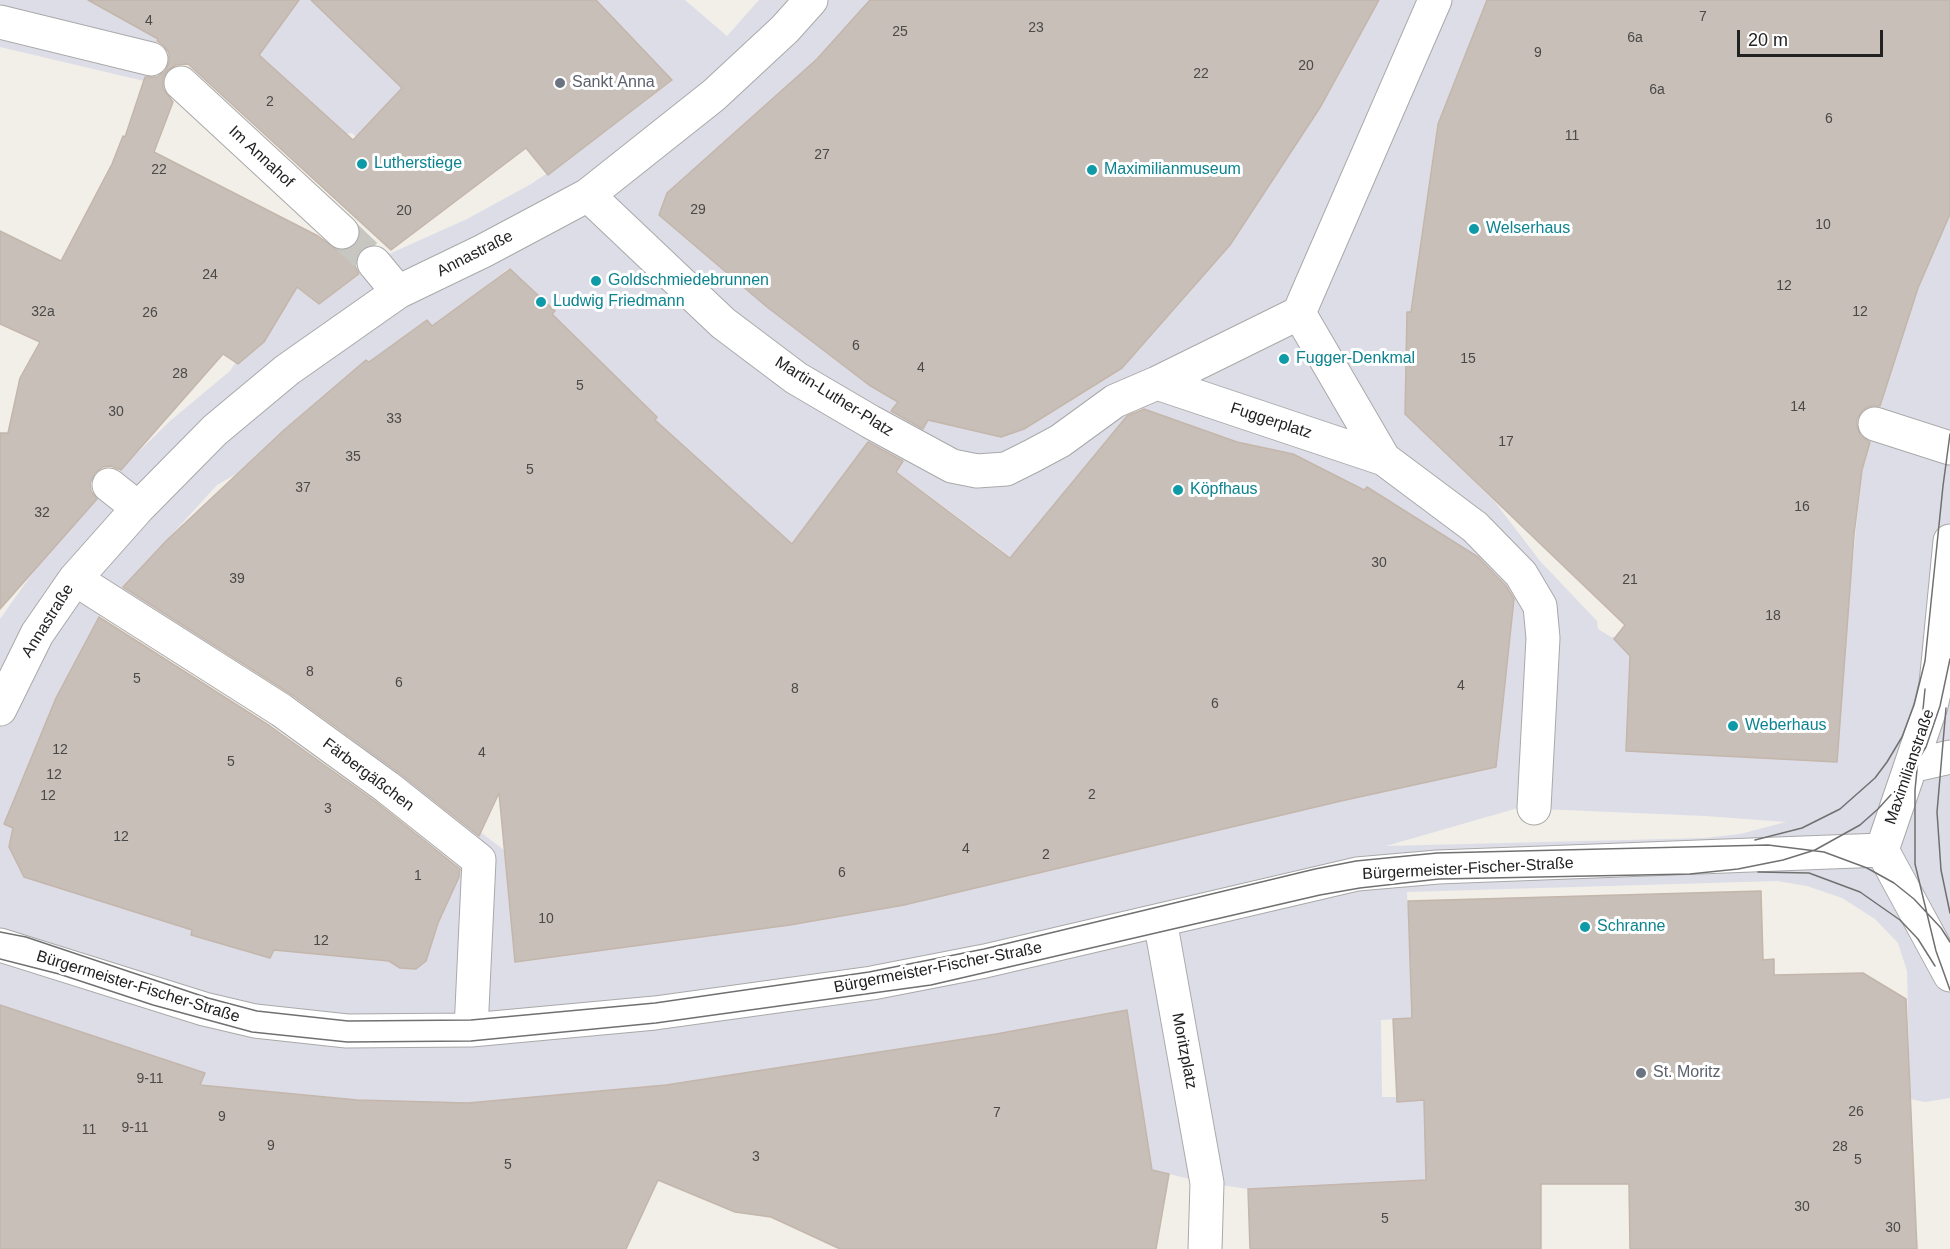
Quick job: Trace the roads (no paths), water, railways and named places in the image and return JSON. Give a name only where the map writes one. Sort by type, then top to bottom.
[{"type":"street","name":"Annastraße","points":[[2,699],[37,633],[75,579],[138,508],[215,430],[287,370],[398,292],[483,251],[588,195],[714,95],[785,29],[811,0]]},
{"type":"street","points":[[1157,383],[1299,313],[1435,0]]},
{"type":"street","points":[[0,22],[151,59]]},
{"type":"street","name":"Im Annahof","points":[[180,83],[342,232]]},
{"type":"street","name":"Martin-Luther-Platz","points":[[588,195],[723,323],[796,378],[952,466],[977,471],[1006,469],[1059,441],[1114,401],[1157,383]]},
{"type":"street","points":[[374,263],[398,292]]},
{"type":"street","name":"Fuggerplatz","points":[[1299,313],[1384,459]]},
{"type":"street","name":"Fuggerplatz","points":[[1157,383],[1384,459],[1475,527],[1521,574],[1540,606],[1544,638],[1534,808]]},
{"type":"street","points":[[1875,424],[1950,448]]},
{"type":"street","points":[[109,484],[138,508]]},
{"type":"street","name":"Maximilianstraße","points":[[1882,850],[1931,706],[1936,684],[1950,541]]},
{"type":"street","name":"Annastraße","points":[[75,579],[111,602]]},
{"type":"street","name":"Färbergäßchen","points":[[111,602],[281,710],[387,787],[479,860],[471,1030]]},
{"type":"street","points":[[1911,766],[1950,757]]},
{"type":"street","points":[[1882,850],[1950,975]]},
{"type":"street","name":"Bürgermeister-Fischer-Straße","points":[[0,946],[204,1009],[255,1022],[347,1031],[471,1030],[655,1013],[872,983],[985,961],[1358,874],[1398,870],[1882,850]]},
{"type":"street","name":"Moritzplatz","points":[[1160,920],[1208,1183],[1205,1249]]},
{"type":"tunnel","points":[[342,232],[374,263]]},
{"type":"tram line","points":[[1755,840],[1802,828],[1840,809],[1875,778],[1902,737],[1914,705],[1925,661],[1950,434]]},
{"type":"tram line","points":[[0,959],[59,974],[153,1005],[252,1032],[347,1042],[471,1041],[656,1023],[931,985],[1320,895],[1360,888],[1439,879],[1690,874],[1738,869],[1783,860],[1815,850],[1860,825],[1878,809],[1908,776],[1926,747],[1940,706],[1950,659]]},
{"type":"tram line","points":[[1925,689],[1915,790],[1915,864],[1936,951],[1950,990]]},
{"type":"tram line","points":[[1946,708],[1937,812],[1941,870],[1950,913]]},
{"type":"tram line","points":[[0,932],[26,937],[208,998],[257,1011],[348,1021],[471,1020],[655,1003],[869,972],[984,949],[1356,861],[1437,853],[1768,845],[1824,852],[1867,868],[1894,883],[1914,899],[1941,928],[1950,942]]},
{"type":"tram line","points":[[1758,872],[1809,873],[1860,892],[1900,920],[1918,939],[1935,966]]},
{"type":"place","name":"Sankt Anna","points":[[560,83]]},
{"type":"place","name":"Lutherstiege","points":[[362,164]]},
{"type":"place","name":"Maximilianmuseum","points":[[1092,170]]},
{"type":"place","name":"Welserhaus","points":[[1474,229]]},
{"type":"place","name":"Goldschmiedebrunnen","points":[[596,281]]},
{"type":"place","name":"Ludwig Friedmann","points":[[541,302]]},
{"type":"place","name":"Fugger-Denkmal","points":[[1284,359]]},
{"type":"place","name":"Köpfhaus","points":[[1178,490]]},
{"type":"place","name":"Weberhaus","points":[[1733,726]]},
{"type":"place","name":"Schranne","points":[[1585,927]]},
{"type":"place","name":"St. Moritz","points":[[1641,1073]]}]
